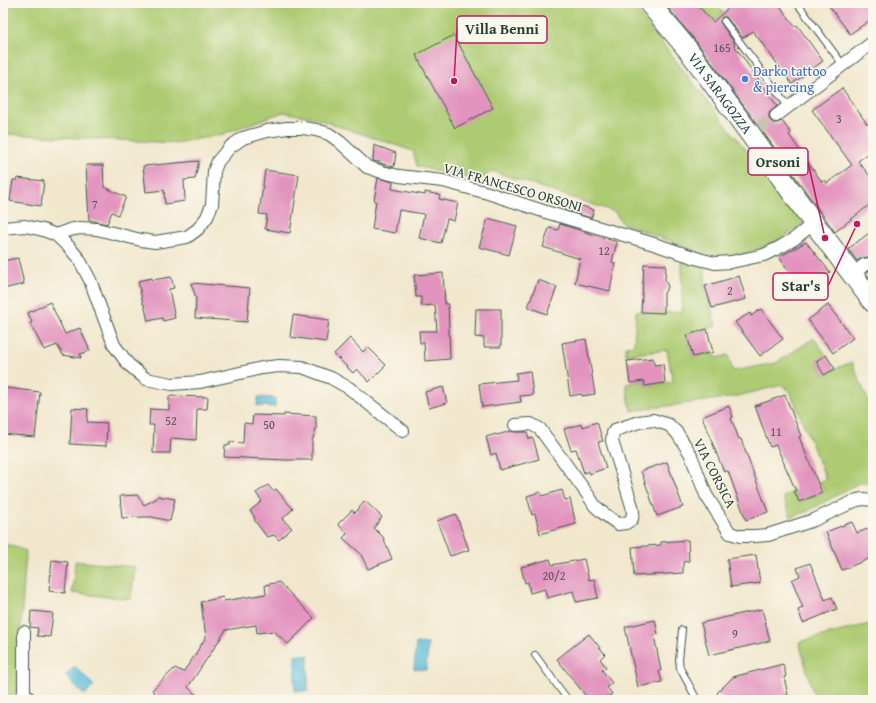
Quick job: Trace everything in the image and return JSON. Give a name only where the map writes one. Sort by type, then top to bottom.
[{"type":"main road","name":"VIA SARAGOZZA","points":[[649,3],[755,132],[813,222],[873,302]]},
{"type":"street","points":[[776,116],[873,42]]},
{"type":"street","name":"VIA FRANCESCO ORSONI","points":[[56,235],[80,228],[97,229],[155,242],[187,237],[198,229],[207,218],[212,205],[214,171],[218,161],[230,147],[243,138],[255,134],[292,128],[316,130],[329,134],[340,142],[366,167],[399,176],[443,181],[481,191],[715,263],[731,262],[764,255],[794,239],[813,222]]},
{"type":"street","points":[[3,228],[25,226],[43,230],[56,235],[70,247],[79,259],[90,280],[114,345],[128,364],[146,380],[172,384],[200,382],[262,368],[279,366],[302,368],[331,378],[349,388],[403,431]]},
{"type":"street","points":[[853,275],[864,265],[873,262]]},
{"type":"street","name":"VIA CORSICA","points":[[515,425],[531,424],[540,429],[595,506],[618,524],[626,524],[632,520],[633,512],[615,453],[612,440],[613,433],[615,430],[639,422],[653,420],[670,425],[677,432],[690,453],[706,495],[730,533],[735,535],[768,535],[814,520],[857,500],[873,500]]},
{"type":"street","points":[[24,632],[24,694],[31,700]]},
{"type":"lane","points":[[797,3],[843,64]]},
{"type":"lane","points":[[724,21],[788,106]]},
{"type":"lane","points":[[682,630],[679,660],[680,668],[697,700]]},
{"type":"lane","points":[[536,655],[568,700]]},
{"type":"green space","points":[[3,3],[622,3],[626,8],[636,10],[804,224],[779,240],[759,249],[722,258],[701,253],[622,223],[615,212],[492,171],[479,181],[417,166],[413,151],[311,117],[283,112],[220,135],[175,143],[3,134]]},
{"type":"green space","points":[[697,3],[715,3],[723,13],[713,22]]},
{"type":"green space","points":[[682,261],[705,266],[705,286],[716,326],[687,335],[693,357],[713,352],[717,358],[728,355],[733,371],[776,363],[814,338],[826,355],[816,361],[824,375],[852,362],[873,412],[873,462],[867,464],[873,479],[873,484],[870,485],[861,482],[806,512],[791,517],[783,497],[794,491],[799,502],[824,492],[819,482],[826,479],[790,391],[782,385],[734,397],[631,411],[626,384],[644,381],[645,386],[673,382],[667,350],[626,355],[626,346],[634,345],[636,311],[664,313],[682,312]]},
{"type":"green space","points":[[3,543],[26,551],[16,700],[3,700]]},
{"type":"green space","points":[[75,561],[135,567],[131,599],[72,593]]},
{"type":"green space","points":[[873,623],[873,700],[815,700],[799,642]]},
{"type":"water","points":[[258,397],[275,398],[275,407],[257,406]]},
{"type":"water","points":[[416,643],[428,644],[426,670],[414,669]]},
{"type":"water","points":[[295,655],[308,655],[308,691],[295,691]]},
{"type":"water","points":[[75,666],[94,686],[84,695],[65,676]]},
{"type":"building","points":[[664,3],[696,3],[713,22],[734,3],[778,3],[795,27],[797,25],[823,61],[792,84],[753,31],[743,38],[726,17],[722,17],[720,22],[735,44],[734,45],[777,106],[769,113],[770,120],[773,123],[782,121],[791,133],[789,135],[822,182],[825,180],[827,183],[852,165],[812,110],[842,88],[867,124],[873,120],[873,150],[858,161],[873,180],[873,202],[835,232],[698,44]]},
{"type":"building","points":[[827,3],[873,3],[873,18],[850,34]]},
{"type":"building","points":[[454,35],[493,108],[455,128],[416,55]]},
{"type":"building","points":[[374,145],[396,153],[394,167],[373,161]]},
{"type":"building","points":[[199,161],[195,179],[184,180],[185,201],[165,204],[164,190],[146,192],[143,166]]},
{"type":"building","points":[[86,165],[103,165],[104,187],[126,197],[118,215],[112,212],[107,224],[89,220]]},
{"type":"building","points":[[265,170],[299,175],[290,233],[265,229],[267,215],[259,214]]},
{"type":"building","points":[[17,178],[44,181],[41,206],[10,201],[13,180],[17,180]]},
{"type":"building","points":[[378,178],[393,182],[392,189],[425,195],[425,192],[440,195],[439,199],[458,203],[454,221],[447,219],[441,243],[419,238],[424,214],[399,210],[395,233],[372,229],[376,201],[374,201]]},
{"type":"building","points":[[568,201],[594,210],[591,218],[565,210]]},
{"type":"building","points":[[488,218],[517,226],[509,255],[479,247]]},
{"type":"building","points":[[560,224],[617,242],[612,262],[615,263],[610,291],[575,283],[580,259],[543,247],[549,228],[558,230]]},
{"type":"building","points":[[873,230],[873,256],[862,258],[857,261],[848,249]]},
{"type":"building","points":[[806,242],[830,272],[801,289],[779,257]]},
{"type":"building","points":[[18,258],[24,284],[3,289],[3,261]]},
{"type":"building","points":[[644,264],[666,265],[665,279],[668,287],[664,293],[664,313],[641,312]]},
{"type":"building","points":[[873,271],[873,283],[866,273]]},
{"type":"building","points":[[443,273],[445,304],[448,304],[450,359],[425,361],[424,343],[420,343],[419,331],[437,331],[435,305],[421,306],[421,297],[416,297],[414,275]]},
{"type":"building","points":[[739,276],[746,299],[712,308],[705,286]]},
{"type":"building","points":[[171,277],[174,288],[169,289],[175,318],[163,321],[162,318],[148,321],[138,281],[152,278],[152,280]]},
{"type":"building","points":[[538,280],[557,287],[547,314],[528,307]]},
{"type":"building","points":[[191,283],[250,288],[247,322],[195,318],[196,298]]},
{"type":"building","points":[[50,302],[65,334],[80,328],[90,351],[80,354],[81,358],[63,355],[57,345],[44,350],[30,323],[32,322],[28,313]]},
{"type":"building","points":[[828,305],[853,338],[833,353],[808,320]]},
{"type":"building","points":[[476,309],[501,309],[501,347],[484,347],[484,338],[475,337]]},
{"type":"building","points":[[761,309],[783,339],[760,356],[735,322],[750,313],[751,316]]},
{"type":"building","points":[[293,315],[329,320],[326,342],[290,337]]},
{"type":"building","points":[[707,329],[713,352],[693,357],[687,335]]},
{"type":"building","points":[[350,338],[363,352],[368,347],[386,365],[369,382],[357,369],[353,373],[334,354]]},
{"type":"building","points":[[586,339],[595,394],[570,396],[562,343]]},
{"type":"building","points":[[826,355],[835,369],[824,375],[816,361]]},
{"type":"building","points":[[653,358],[654,365],[663,364],[665,383],[645,386],[644,381],[630,383],[627,361]]},
{"type":"building","points":[[530,371],[533,395],[520,396],[521,402],[482,407],[479,384],[517,380],[516,373]]},
{"type":"building","points":[[443,387],[447,403],[429,408],[425,392]]},
{"type":"building","points":[[6,388],[40,392],[35,437],[3,434],[3,415]]},
{"type":"building","points":[[785,395],[801,436],[799,437],[822,493],[799,502],[794,491],[796,491],[776,445],[770,447],[755,406]]},
{"type":"building","points":[[169,396],[208,397],[207,409],[197,409],[196,440],[171,438],[170,453],[153,453],[154,425],[149,425],[150,409],[169,410]]},
{"type":"building","points":[[729,406],[733,417],[731,418],[739,439],[741,439],[768,512],[746,520],[728,471],[724,472],[702,417]]},
{"type":"building","points":[[72,408],[88,409],[87,422],[107,423],[106,446],[70,444]]},
{"type":"building","points":[[284,414],[316,416],[316,429],[312,441],[312,460],[224,457],[225,445],[230,445],[230,442],[243,443],[244,423],[252,424],[253,415],[284,416]]},
{"type":"building","points":[[597,422],[603,441],[598,442],[606,468],[589,474],[589,471],[584,473],[576,449],[571,450],[564,429],[582,424],[583,427]]},
{"type":"building","points":[[511,431],[527,432],[529,439],[533,438],[539,459],[500,470],[496,453],[491,455],[486,437]]},
{"type":"building","points":[[667,462],[683,507],[657,516],[641,471]]},
{"type":"building","points":[[268,485],[273,491],[276,489],[293,509],[282,519],[292,528],[279,540],[274,535],[267,537],[255,521],[254,516],[250,511],[262,501],[256,493]]},
{"type":"building","points":[[562,490],[565,500],[570,499],[576,524],[540,534],[535,514],[532,515],[527,496],[540,492],[542,496]]},
{"type":"building","points":[[137,495],[144,505],[156,499],[158,496],[175,499],[170,521],[152,517],[122,518],[120,496]]},
{"type":"building","points":[[365,501],[382,517],[374,528],[383,537],[392,559],[368,569],[360,553],[343,538],[347,534],[338,524],[352,510],[355,513]]},
{"type":"building","points":[[456,514],[469,550],[450,556],[437,521]]},
{"type":"building","points":[[852,522],[857,533],[873,527],[873,557],[842,570],[826,532]]},
{"type":"building","points":[[688,540],[689,561],[683,562],[683,573],[634,576],[632,547],[661,545],[661,542]]},
{"type":"building","points":[[756,555],[760,583],[731,587],[727,559]]},
{"type":"building","points":[[550,559],[552,565],[584,559],[589,580],[594,579],[598,598],[576,602],[573,591],[547,598],[545,589],[530,593],[528,582],[525,583],[521,567]]},
{"type":"building","points":[[52,560],[68,562],[65,593],[49,591]]},
{"type":"building","points":[[810,563],[825,600],[832,597],[837,609],[803,623],[798,610],[803,608],[792,580],[800,576],[797,568]]},
{"type":"building","points":[[279,582],[314,618],[288,644],[274,631],[257,633],[256,625],[226,630],[188,687],[201,700],[161,700],[152,690],[175,668],[183,672],[206,637],[201,602],[223,597],[224,601],[266,594],[265,585]]},
{"type":"building","points":[[762,609],[770,641],[709,655],[701,623]]},
{"type":"building","points":[[31,611],[53,613],[50,637],[37,636],[38,628],[30,627]]},
{"type":"building","points":[[655,620],[658,634],[654,635],[662,682],[638,687],[625,627]]},
{"type":"building","points":[[589,634],[605,654],[600,659],[606,667],[602,670],[612,683],[607,687],[612,694],[604,700],[589,700],[557,659]]},
{"type":"building","points":[[783,664],[788,695],[768,700],[723,700],[717,693],[733,677]]},
{"type":"tunnel","points":[[758,129],[776,116]]},
{"type":"place","name":"Darko tattoo & piercing","points":[[745,79]]},
{"type":"place","name":"Villa Benni","points":[[454,81]]},
{"type":"place","name":"Star's","points":[[857,224]]},
{"type":"place","name":"Orsoni","points":[[825,238]]}]
